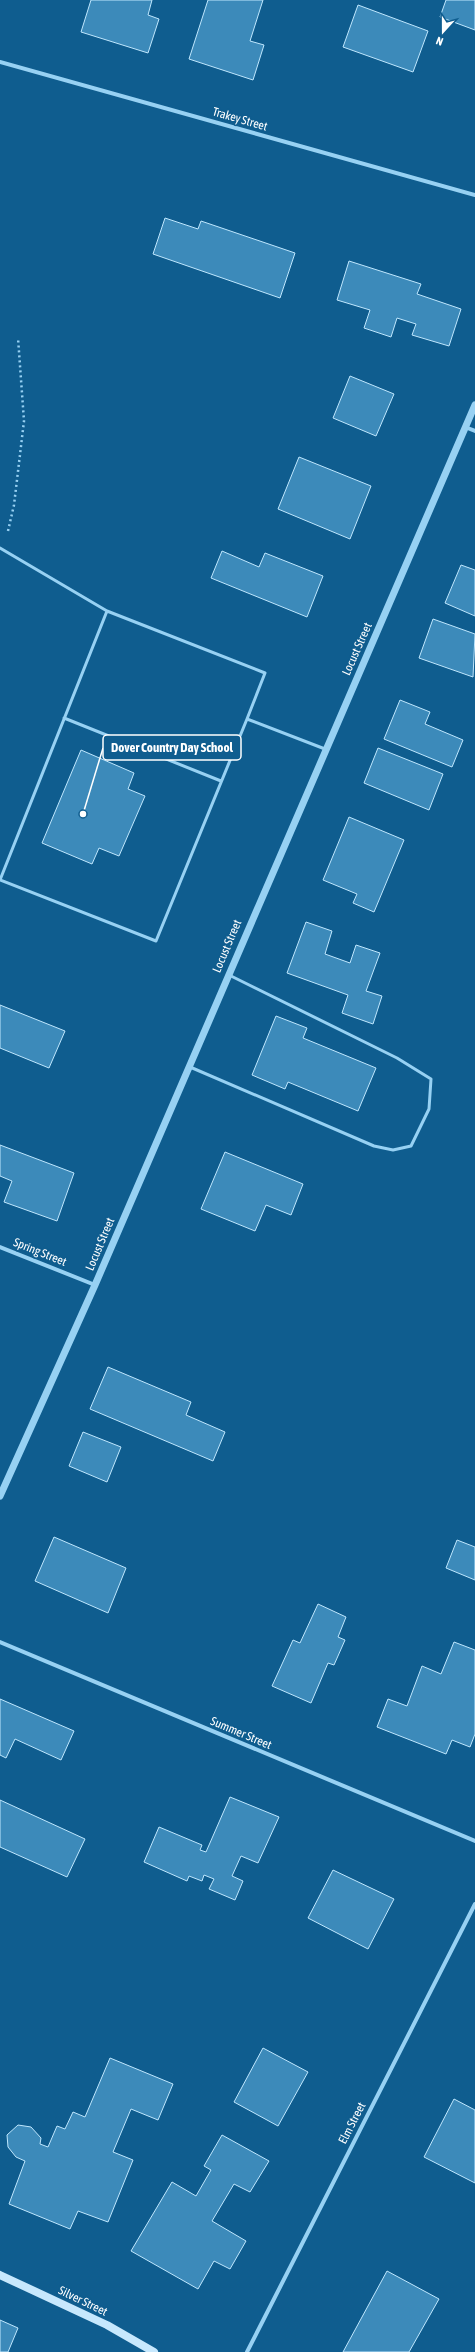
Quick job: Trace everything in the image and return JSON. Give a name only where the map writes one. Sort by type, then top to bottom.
[{"type":"main road","name":"Silver Street","points":[[0,2275],[107,2325],[154,2352]]},
{"type":"street","name":"Trakey Street","points":[[0,62],[475,195]]},
{"type":"street","name":"Locust Street","points":[[0,1496],[95,1285],[227,974],[475,405]]},
{"type":"street","points":[[465,427],[475,430]]},
{"type":"street","name":"Spring Street","points":[[0,1247],[95,1285]]},
{"type":"street","name":"Summer Street","points":[[0,1642],[475,1841]]},
{"type":"street","name":"Elm Street","points":[[247,2352],[475,1904]]},
{"type":"lane","points":[[2,548],[107,611],[265,673],[156,941],[0,880],[107,611]]},
{"type":"lane","points":[[64,718],[221,781]]},
{"type":"lane","points":[[247,719],[325,749]]},
{"type":"lane","points":[[188,1067],[374,1146],[393,1150],[411,1146],[429,1109],[431,1079],[397,1058],[227,974]]},
{"type":"path","points":[[2,548],[14,505],[24,421],[18,338]]},
{"type":"building","points":[[91,0],[152,0],[148,15],[159,19],[148,53],[81,32]]},
{"type":"building","points":[[208,0],[263,0],[250,41],[264,45],[253,80],[189,59]]},
{"type":"building","points":[[446,0],[475,0],[475,30],[440,17]]},
{"type":"building","points":[[358,5],[428,31],[413,72],[343,47]]},
{"type":"building","points":[[165,218],[198,229],[201,221],[295,253],[280,298],[153,254]]},
{"type":"building","points":[[349,261],[421,284],[417,294],[461,309],[449,346],[412,335],[416,324],[397,318],[391,337],[364,328],[370,310],[337,300]]},
{"type":"building","points":[[350,376],[394,394],[376,436],[333,418]]},
{"type":"building","points":[[299,457],[371,486],[350,539],[278,509]]},
{"type":"building","points":[[222,551],[259,567],[265,553],[323,576],[307,617],[211,578]]},
{"type":"building","points":[[461,565],[475,570],[475,616],[445,603]]},
{"type":"building","points":[[433,619],[475,634],[473,677],[419,658]]},
{"type":"building","points":[[400,700],[430,712],[425,724],[463,740],[452,767],[384,739]]},
{"type":"building","points":[[378,748],[443,774],[429,810],[364,783]]},
{"type":"building","points":[[81,750],[134,773],[128,789],[145,796],[119,856],[99,848],[92,864],[42,843]]},
{"type":"building","points":[[349,817],[404,840],[374,912],[353,903],[357,894],[323,880]]},
{"type":"building","points":[[306,922],[332,931],[325,954],[350,963],[356,945],[380,953],[366,991],[382,996],[373,1024],[342,1013],[348,995],[287,973]]},
{"type":"building","points":[[0,1005],[65,1031],[49,1068],[0,1048]]},
{"type":"building","points":[[276,1016],[307,1028],[303,1038],[376,1068],[358,1111],[288,1082],[285,1089],[252,1075]]},
{"type":"building","points":[[0,1145],[74,1173],[57,1221],[4,1202],[12,1181],[0,1176]]},
{"type":"building","points":[[225,1152],[303,1184],[291,1215],[266,1205],[255,1231],[201,1209]]},
{"type":"building","points":[[108,1367],[191,1402],[186,1415],[225,1432],[213,1461],[90,1409]]},
{"type":"building","points":[[83,1432],[121,1447],[107,1482],[69,1466]]},
{"type":"building","points":[[54,1537],[126,1568],[108,1613],[35,1581]]},
{"type":"building","points":[[457,1540],[475,1547],[475,1580],[446,1568]]},
{"type":"building","points":[[318,1604],[346,1617],[338,1637],[345,1640],[334,1665],[328,1663],[311,1703],[272,1686],[293,1640],[300,1643]]},
{"type":"building","points":[[454,1642],[475,1650],[475,1734],[470,1747],[452,1740],[446,1754],[377,1727],[388,1699],[407,1706],[422,1666],[441,1674]]},
{"type":"building","points":[[0,1699],[74,1731],[61,1760],[15,1739],[6,1758],[0,1755]]},
{"type":"building","points":[[230,1797],[279,1817],[258,1863],[241,1856],[232,1876],[243,1881],[235,1900],[209,1889],[214,1879],[204,1875],[202,1881],[189,1876],[187,1881],[144,1862],[159,1827],[202,1845],[200,1850],[206,1852]]},
{"type":"building","points":[[0,1800],[85,1839],[67,1877],[0,1847]]},
{"type":"building","points":[[333,1870],[394,1899],[368,1949],[308,1918]]},
{"type":"building","points":[[263,2048],[308,2072],[278,2126],[234,2102]]},
{"type":"building","points":[[110,2058],[173,2084],[158,2120],[131,2109],[113,2152],[133,2160],[108,2222],[78,2211],[70,2229],[9,2204],[25,2161],[16,2157],[8,2147],[7,2135],[18,2125],[31,2127],[41,2138],[40,2144],[48,2147],[57,2126],[65,2129],[73,2112],[85,2117]]},
{"type":"building","points":[[454,2099],[475,2110],[475,2183],[424,2157]]},
{"type":"building","points":[[222,2135],[269,2161],[250,2192],[234,2184],[212,2221],[246,2241],[230,2269],[214,2261],[198,2289],[131,2251],[172,2182],[196,2196],[211,2170],[204,2166]]},
{"type":"building","points":[[387,2271],[439,2299],[409,2352],[343,2352]]},
{"type":"building","points":[[0,2320],[18,2328],[8,2352],[0,2352]]},
{"type":"place","name":"Dover Country Day School","points":[[83,814]]}]
